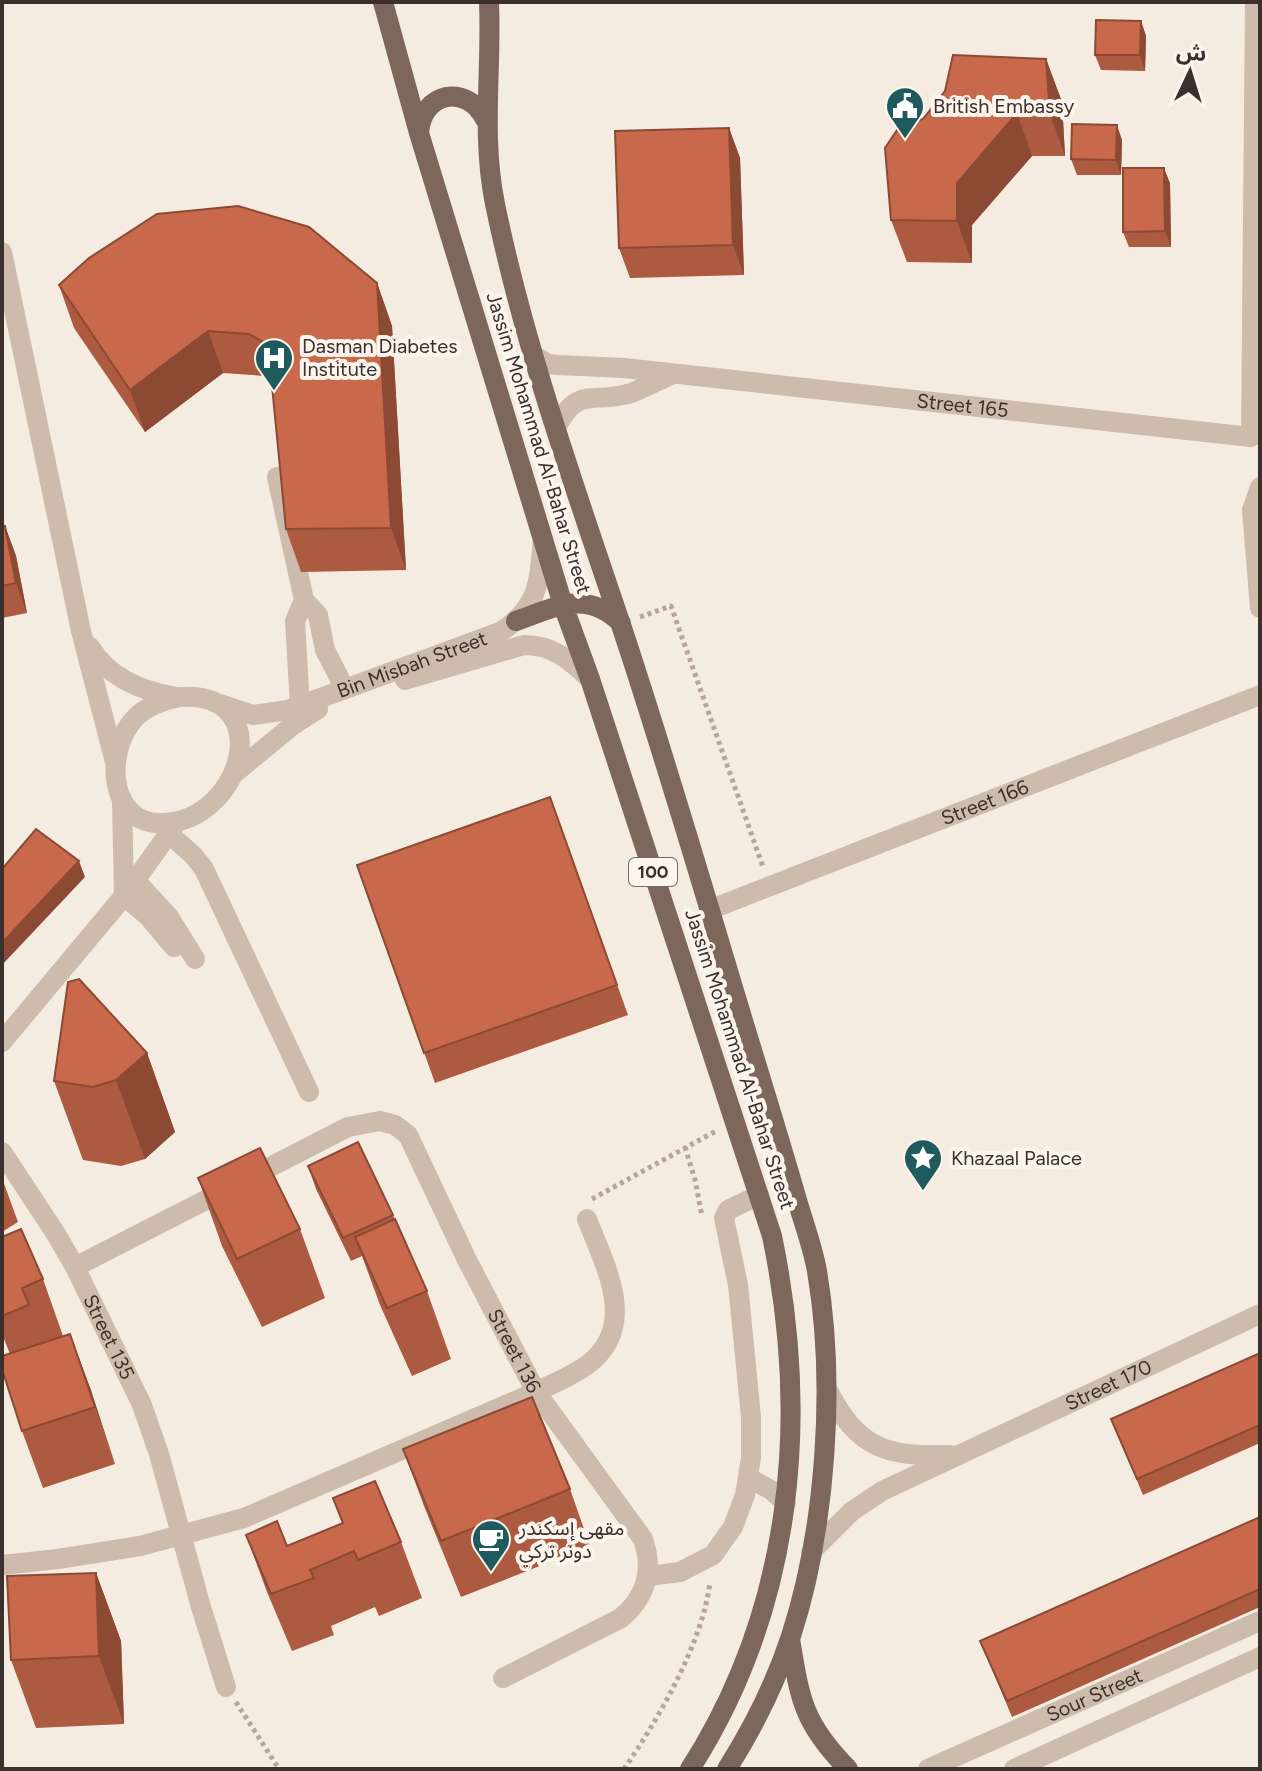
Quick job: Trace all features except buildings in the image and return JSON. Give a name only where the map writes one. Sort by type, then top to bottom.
[{"type":"main road","points":[[374,2],[393,43]]},
{"type":"main road","name":"Jassim Mohammad Al-Bahar Street","points":[[383,2],[419,133],[563,605],[759,1195],[785,1296],[792,1386],[786,1503],[767,1596],[751,1641],[715,1724],[690,1769]]},
{"type":"main road","name":"Jassim Mohammad Al-Bahar Street","points":[[489,2],[490,58],[485,119],[494,199],[509,268],[556,428],[621,623],[817,1270],[827,1389],[821,1489],[811,1552],[790,1639],[754,1723],[727,1769]]},
{"type":"main road","points":[[490,58],[499,2]]},
{"type":"main road","points":[[419,133],[423,112],[430,104],[451,96],[472,102],[485,119]]},
{"type":"main road","points":[[516,621],[563,605],[589,603],[599,606],[621,623]]},
{"type":"main road","points":[[790,1639],[797,1682],[809,1720],[818,1736],[848,1769]]},
{"type":"street","name":"Street 165","points":[[535,356],[548,364],[624,368],[1251,437],[1255,2]]},
{"type":"street","points":[[2,252],[81,631],[115,762],[116,781],[122,799],[130,888],[190,962]]},
{"type":"street","points":[[556,428],[573,403],[587,398],[630,393],[673,374]]},
{"type":"street","points":[[277,477],[304,600],[318,615],[325,650],[345,689]]},
{"type":"street","points":[[1260,487],[1252,510],[1260,608]]},
{"type":"street","points":[[516,621],[533,600],[538,586],[543,539]]},
{"type":"street","points":[[300,707],[295,621],[304,600]]},
{"type":"street","name":"Bin Misbah Street","points":[[220,704],[253,715],[300,707],[500,632],[516,621]]},
{"type":"street","points":[[2,1042],[130,888],[173,828],[215,800],[236,772],[239,730],[232,716],[220,704],[200,697],[180,697],[143,690],[98,660],[81,631]]},
{"type":"street","name":"Bin Misbah Street","points":[[236,772],[293,725],[323,707],[510,648],[536,645],[557,652],[567,657],[590,679]]},
{"type":"street","name":"Street 166","points":[[709,910],[1260,695]]},
{"type":"street","points":[[115,762],[120,742],[137,716],[157,704],[180,697]]},
{"type":"street","points":[[122,799],[134,816],[141,820],[173,828],[204,869],[309,1092]]},
{"type":"street","name":"Street 136","points":[[2,1565],[140,1546],[244,1518],[536,1392],[467,1260],[416,1149],[408,1135],[388,1123],[370,1122],[348,1127],[75,1267]]},
{"type":"street","name":"Street 135","points":[[2,1152],[75,1267],[142,1405],[226,1687]]},
{"type":"street","points":[[648,1576],[680,1572],[713,1555],[733,1527],[749,1478],[749,1403],[738,1285],[724,1218],[728,1210],[759,1195]]},
{"type":"street","points":[[503,1678],[621,1618],[639,1600],[648,1576],[643,1539],[536,1392],[592,1362],[602,1351],[614,1327],[616,1300],[588,1209]]},
{"type":"street","name":"Street 170","points":[[811,1552],[867,1499],[1260,1314]]},
{"type":"street","name":"Street 170","points":[[827,1389],[843,1419],[871,1443],[904,1454],[958,1455]]},
{"type":"street","points":[[749,1478],[786,1503]]},
{"type":"street","name":"Sour Street","points":[[928,1769],[1260,1621]]},
{"type":"street","name":"Sour Street","points":[[1014,1769],[1260,1657]]},
{"type":"path","points":[[621,623],[671,606],[770,887]]},
{"type":"path","points":[[588,1209],[685,1147],[735,1121]]},
{"type":"path","points":[[685,1147],[703,1223]]},
{"type":"path","points":[[624,1769],[659,1714],[695,1636],[708,1596],[713,1555]]},
{"type":"path","points":[[226,1687],[279,1769]]},
{"type":"place","name":"British Embassy","points":[[905,140]]},
{"type":"place","name":"Dasman Diabetes Institute","points":[[274,392]]},
{"type":"place","name":"Khazaal Palace","points":[[923,1192]]},
{"type":"place","name":"مقهى إسكندر دونر تركي","points":[[491,1573]]}]
